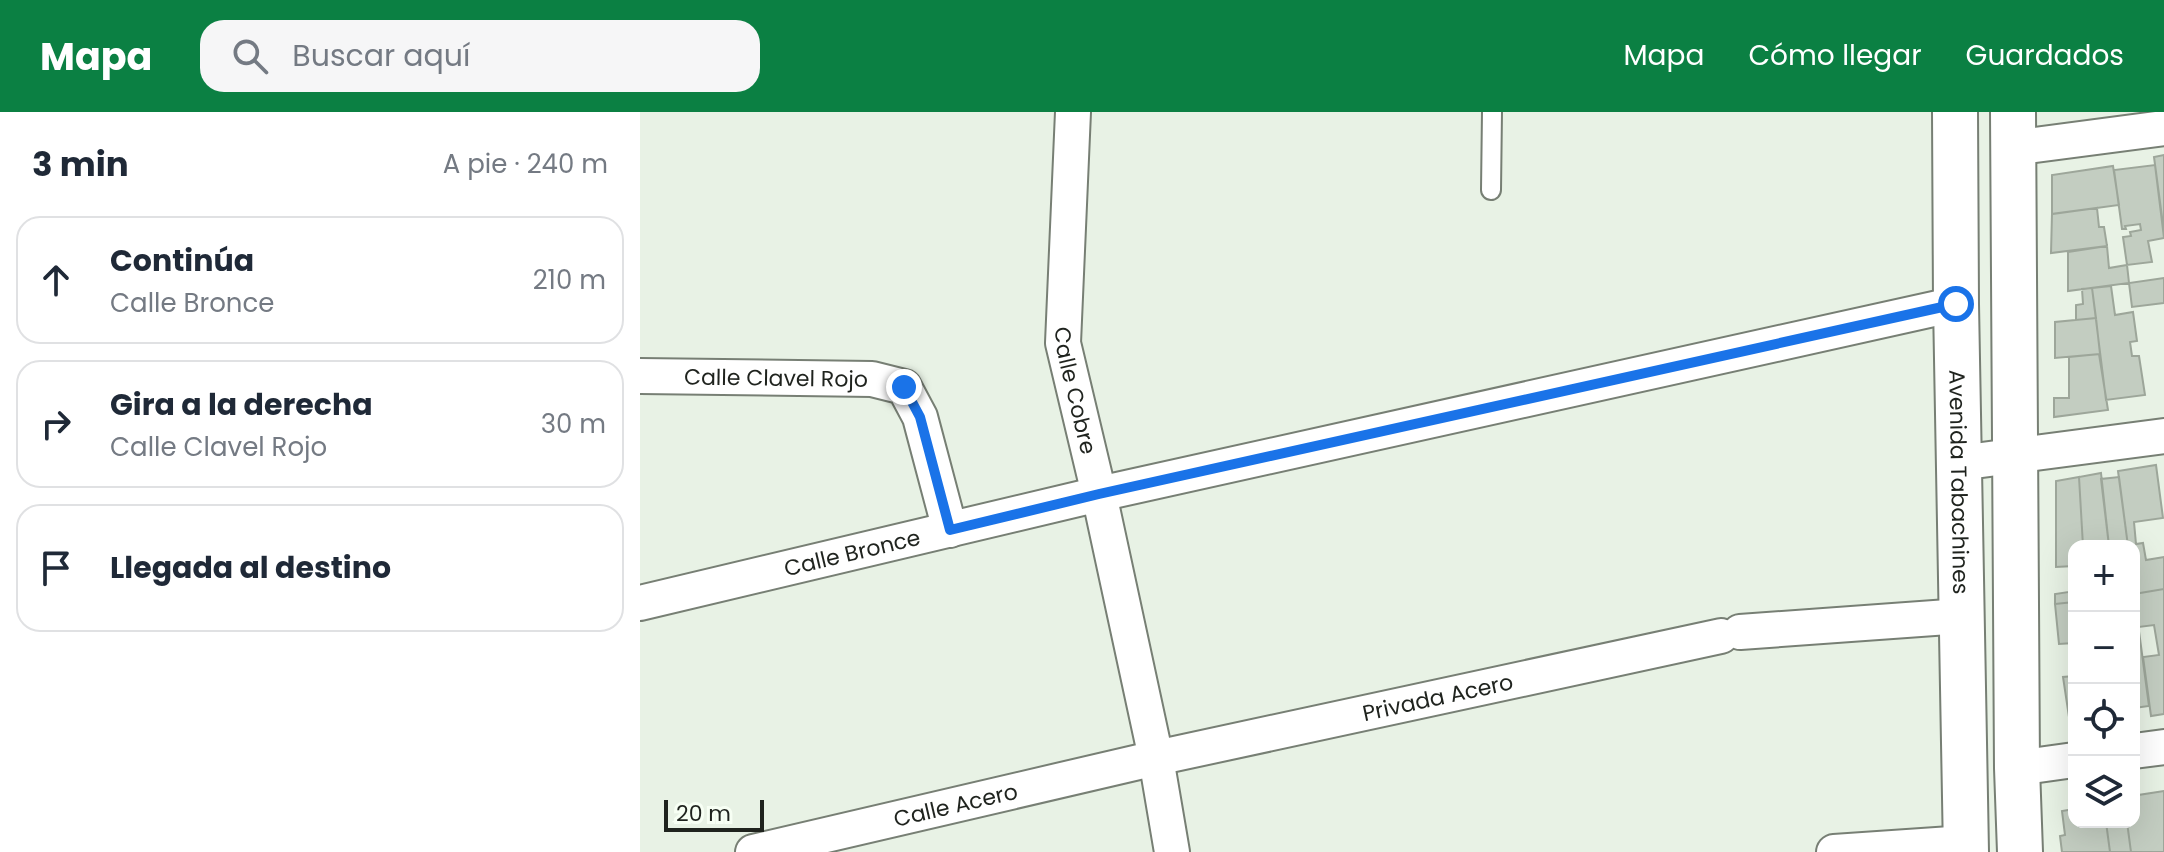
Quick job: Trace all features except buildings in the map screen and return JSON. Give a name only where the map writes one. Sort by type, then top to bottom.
[{"type":"street","name":"Calle Cobre","points":[[1073,112],[1063,343],[1156,758],[1172,852]]},
{"type":"street","name":"Avenida Tabachines","points":[[1955,112],[1966,848]]},
{"type":"street","points":[[2020,852],[2013,130],[2164,128]]},
{"type":"street","name":"Calle Bronce","points":[[640,603],[1099,494],[1956,304]]},
{"type":"street","name":"Calle Clavel Rojo","points":[[640,376],[872,379],[904,387],[920,417],[950,530]]},
{"type":"street","points":[[1959,463],[2164,436]]},
{"type":"street","name":"Privada Acero","points":[[1156,758],[1730,634],[1962,616]]},
{"type":"street","points":[[2140,750],[2164,747]]},
{"type":"street","name":"Calle Acero","points":[[753,852],[1156,758]]},
{"type":"street","points":[[2017,768],[2068,761]]},
{"type":"street","points":[[1834,852],[1966,848]]},
{"type":"lane","points":[[1491,190],[1492,112]]},
{"type":"route","points":[[904,387],[920,417],[950,530],[1099,494],[1956,304]]}]
